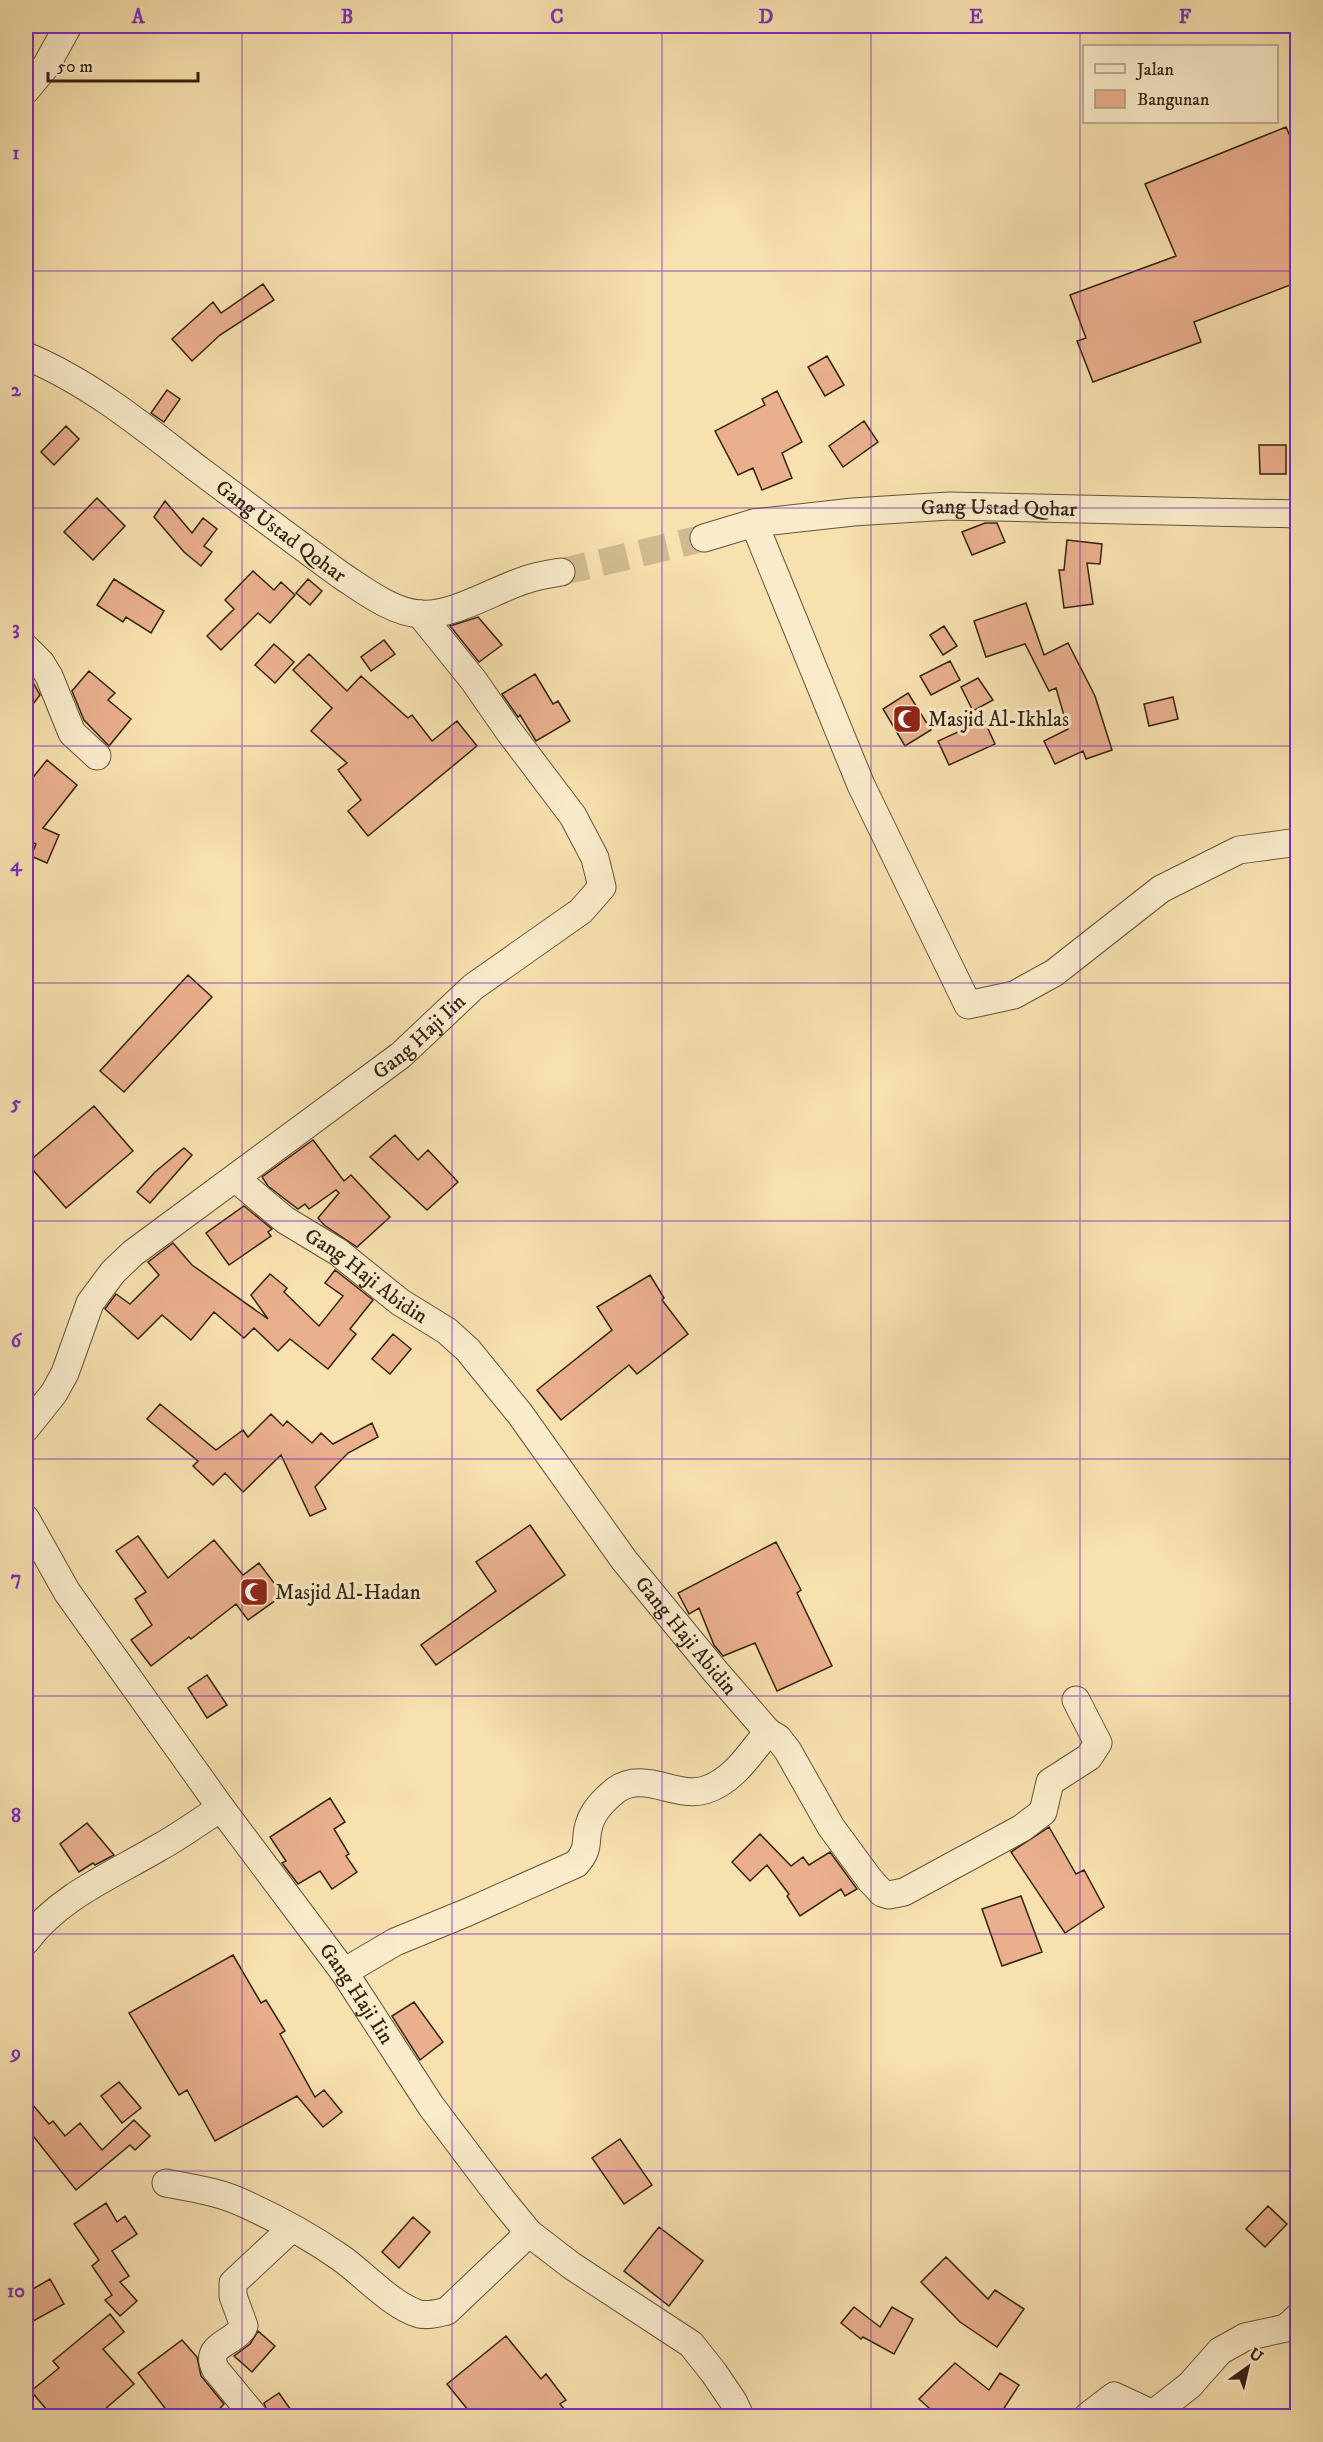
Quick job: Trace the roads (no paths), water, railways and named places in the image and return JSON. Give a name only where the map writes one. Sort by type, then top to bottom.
[{"type":"street","points":[[26,90],[46,66],[68,26]]},
{"type":"street","name":"Gang Ustad Qohar","points":[[26,356],[52,367],[133,419],[372,597],[420,614],[441,613],[527,579],[561,572]]},
{"type":"street","name":"Gang Ustad Qohar","points":[[704,538],[754,523],[853,512],[948,506],[1298,514]]},
{"type":"street","points":[[754,523],[861,785],[968,1005],[1014,995],[1054,973],[1161,889],[1239,850],[1298,842]]},
{"type":"street","name":"Gang Haji Iin","points":[[26,1428],[59,1383],[72,1357],[90,1303],[113,1272],[134,1253],[401,1055],[473,987],[581,911],[602,887],[595,858],[573,816],[474,681],[420,614]]},
{"type":"street","points":[[26,648],[41,663],[49,676],[72,733],[97,756]]},
{"type":"street","name":"Gang Haji Abidin","points":[[235,1178],[285,1220],[338,1252],[400,1302],[447,1331],[468,1350],[520,1414],[624,1560],[722,1679],[768,1732],[778,1738],[788,1751],[831,1827],[882,1893],[889,1895],[904,1892],[1022,1828],[1043,1812],[1050,1782],[1089,1757],[1098,1743],[1076,1700]]},
{"type":"street","name":"Gang Haji Iin","points":[[26,1519],[67,1592],[221,1808],[344,1972],[431,2106],[529,2233],[613,2295],[691,2344],[714,2373],[740,2416]]},
{"type":"street","points":[[344,1972],[395,1941],[468,1912],[576,1863],[587,1849],[590,1820],[598,1808],[618,1789],[643,1783],[673,1787],[689,1793],[705,1790],[726,1779],[749,1757],[768,1732]]},
{"type":"street","points":[[26,1941],[47,1917],[70,1897],[159,1848],[221,1808]]},
{"type":"street","points":[[166,2183],[214,2193],[243,2203],[292,2228],[342,2258],[403,2305],[419,2314],[432,2315],[447,2311],[529,2233]]},
{"type":"street","points":[[254,2416],[216,2370],[211,2362],[212,2355],[242,2331],[244,2326],[233,2296],[233,2283],[292,2228]]},
{"type":"street","points":[[1088,2416],[1114,2396],[1153,2414],[1190,2385],[1220,2351],[1245,2337],[1286,2328],[1298,2317]]},
{"type":"tunnel","points":[[561,572],[704,538]]},
{"type":"place","name":"Masjid Al-Ikhlas","points":[[907,719]]},
{"type":"place","name":"Masjid Al-Hadan","points":[[254,1592]]}]
